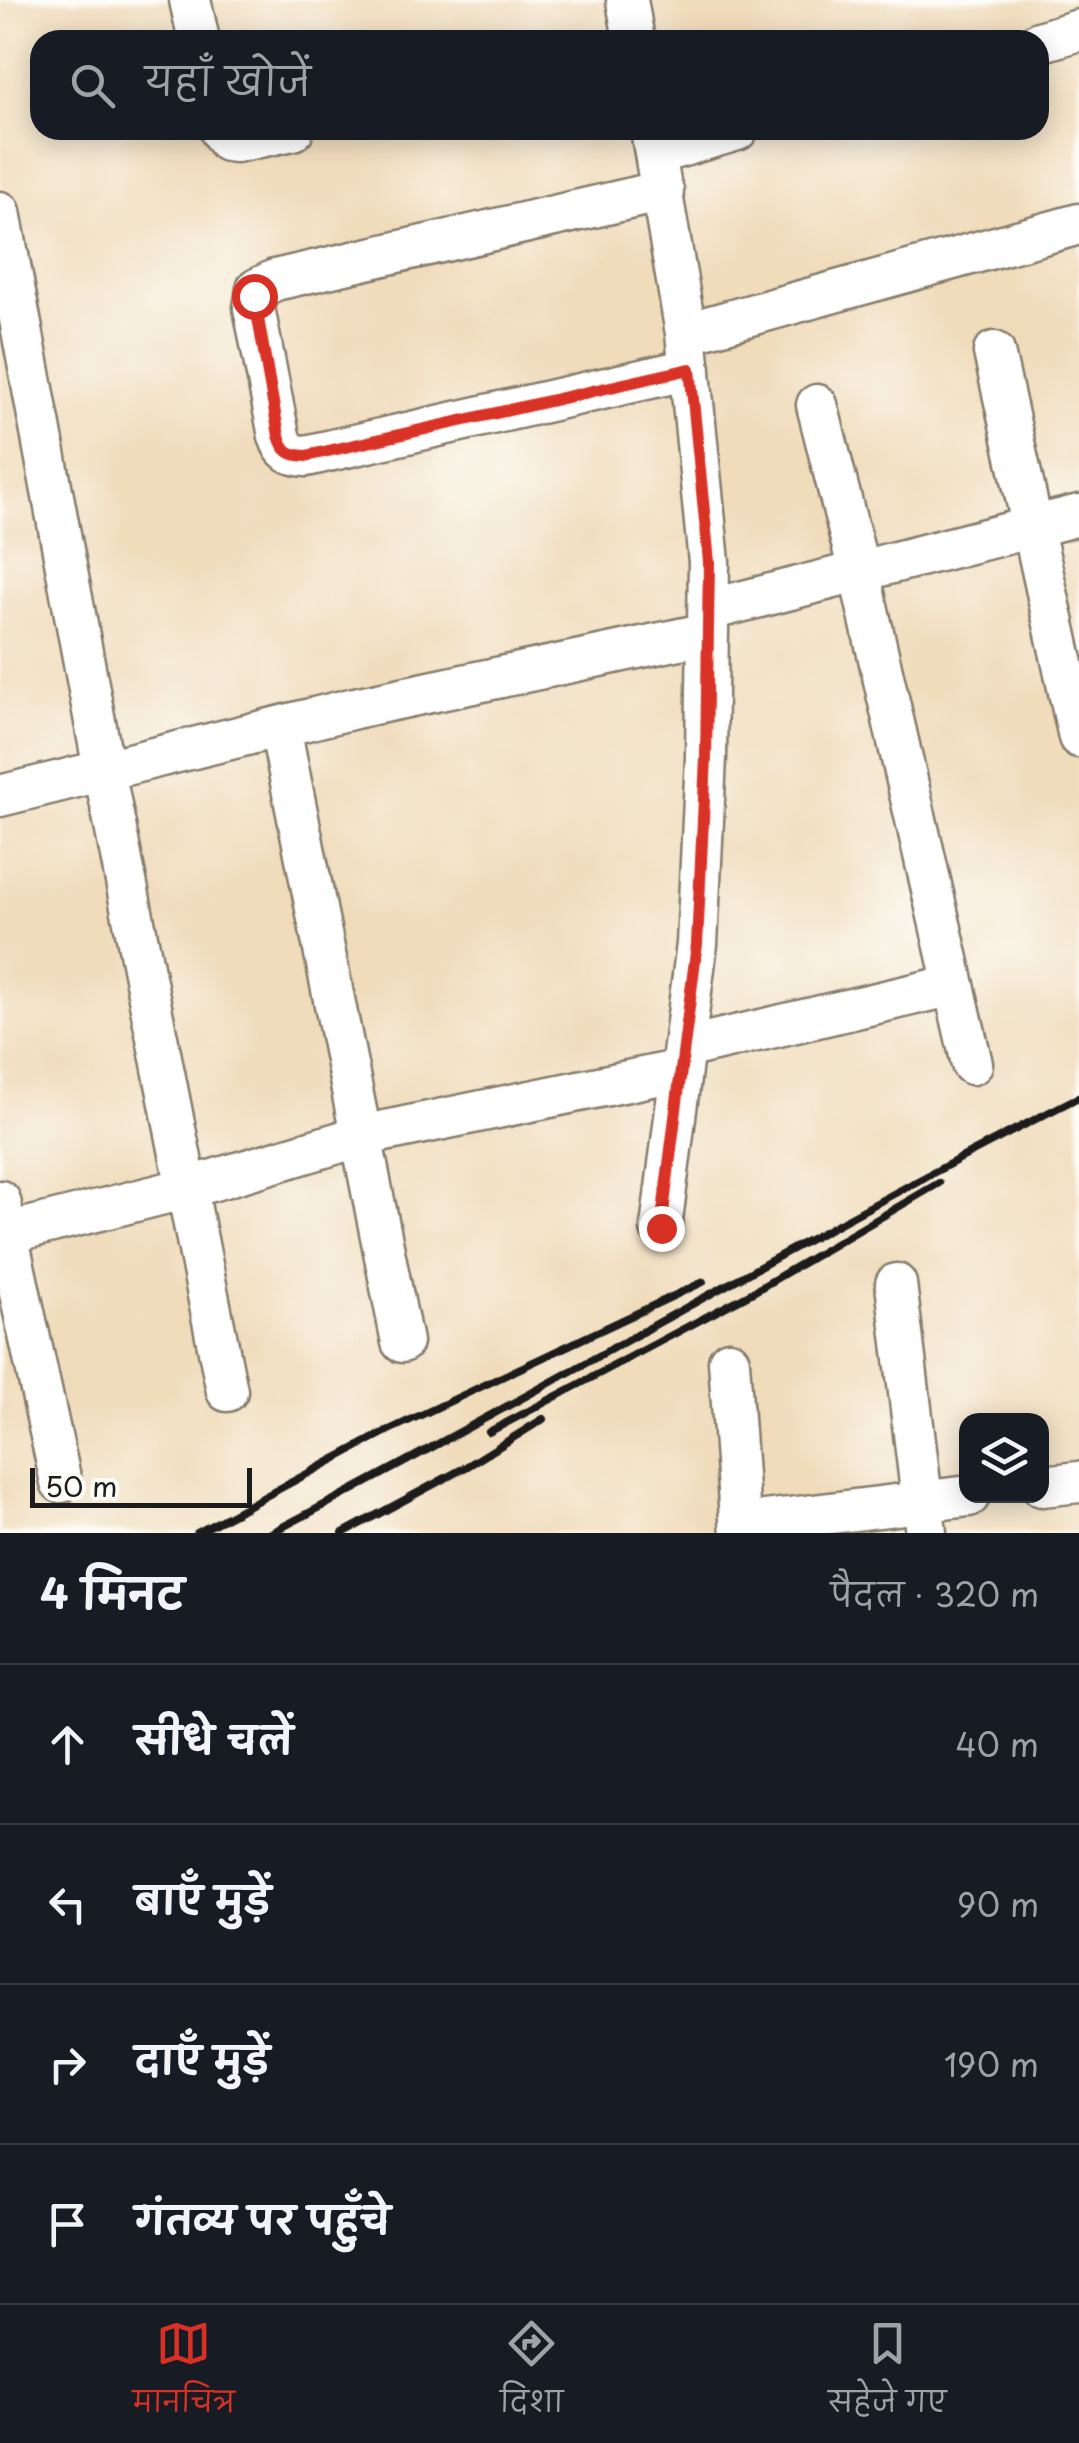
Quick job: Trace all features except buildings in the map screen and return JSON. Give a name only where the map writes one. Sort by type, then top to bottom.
[{"type":"street","points":[[190,0],[197,30]]},
{"type":"street","points":[[627,0],[632,30]]},
{"type":"street","points":[[1049,39],[1079,30]]},
{"type":"street","points":[[708,140],[257,288],[254,308],[279,436],[287,452],[306,456],[688,351],[1079,224]]},
{"type":"street","points":[[656,158],[688,351],[709,562],[697,944],[661,1228]]},
{"type":"street","points":[[0,212],[104,770],[227,1391]]},
{"type":"street","points":[[994,352],[1079,736]]},
{"type":"street","points":[[817,405],[972,1064]]},
{"type":"street","points":[[0,796],[543,666],[709,622],[858,571],[1079,514]]},
{"type":"street","points":[[280,726],[402,1342]]},
{"type":"street","points":[[61,1482],[2,1224],[187,1188],[361,1136],[683,1059],[954,985]]},
{"type":"street","points":[[896,1284],[924,1517]]},
{"type":"street","points":[[728,1361],[741,1528],[924,1517],[959,1501]]},
{"type":"street","points":[[1049,1485],[1079,1482]]},
{"type":"railway","points":[[271,1533],[1079,1097]]},
{"type":"railway","points":[[489,1432],[753,1292],[939,1183]]},
{"type":"railway","points":[[197,1533],[387,1431],[703,1282]]},
{"type":"railway","points":[[343,1533],[466,1467],[543,1419]]},
{"type":"route","points":[[254,296],[279,436],[282,446],[294,456],[690,369],[709,562],[706,757],[697,944],[661,1228]]}]
